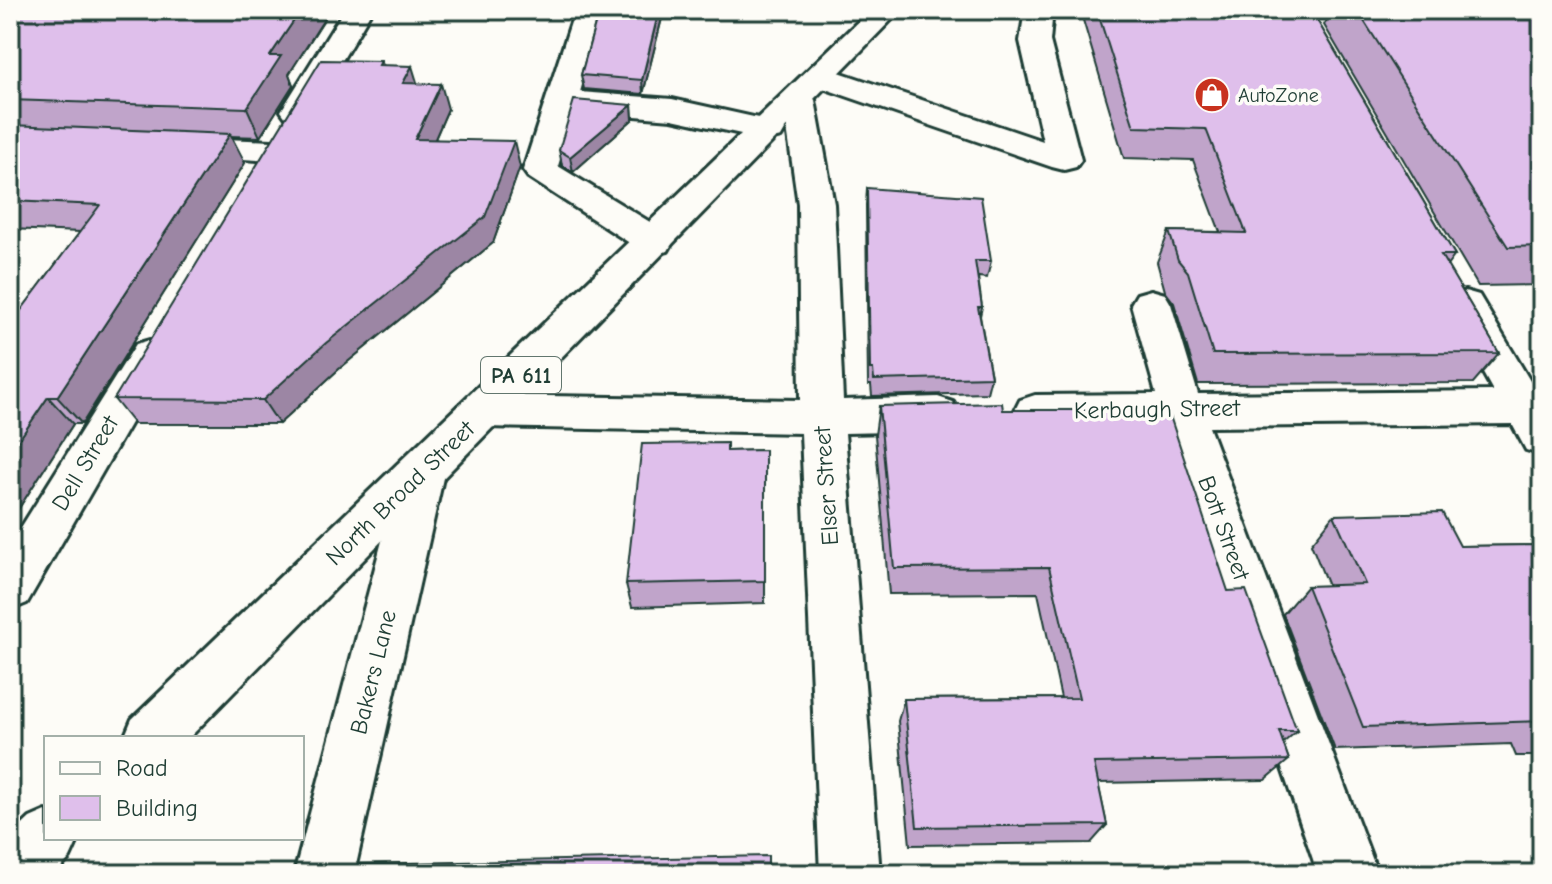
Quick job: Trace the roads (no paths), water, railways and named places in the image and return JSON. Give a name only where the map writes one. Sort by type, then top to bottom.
[{"type":"street","points":[[248,192],[358,10]]},
{"type":"street","points":[[589,10],[540,170],[655,242]]},
{"type":"street","name":"North Broad Street","points":[[153,736],[887,10]]},
{"type":"street","points":[[561,100],[672,109],[797,102],[1064,160],[1035,41],[1039,10]]},
{"type":"street","name":"Elser Street","points":[[797,102],[816,204],[822,417],[850,874]]},
{"type":"street","points":[[149,146],[272,151]]},
{"type":"street","points":[[1445,270],[1536,417]]},
{"type":"street","name":"Bott Street","points":[[1151,304],[1181,408],[1348,874]]},
{"type":"street","name":"Dell Street","points":[[10,588],[166,329]]},
{"type":"street","name":"Kerbaugh Street","points":[[485,411],[822,417],[1181,408],[1536,417]]},
{"type":"street","name":"Bakers Lane","points":[[324,874],[423,469]]},
{"type":"street","points":[[14,874],[48,840]]},
{"type":"place","name":"AutoZone","points":[[1212,95]]}]
